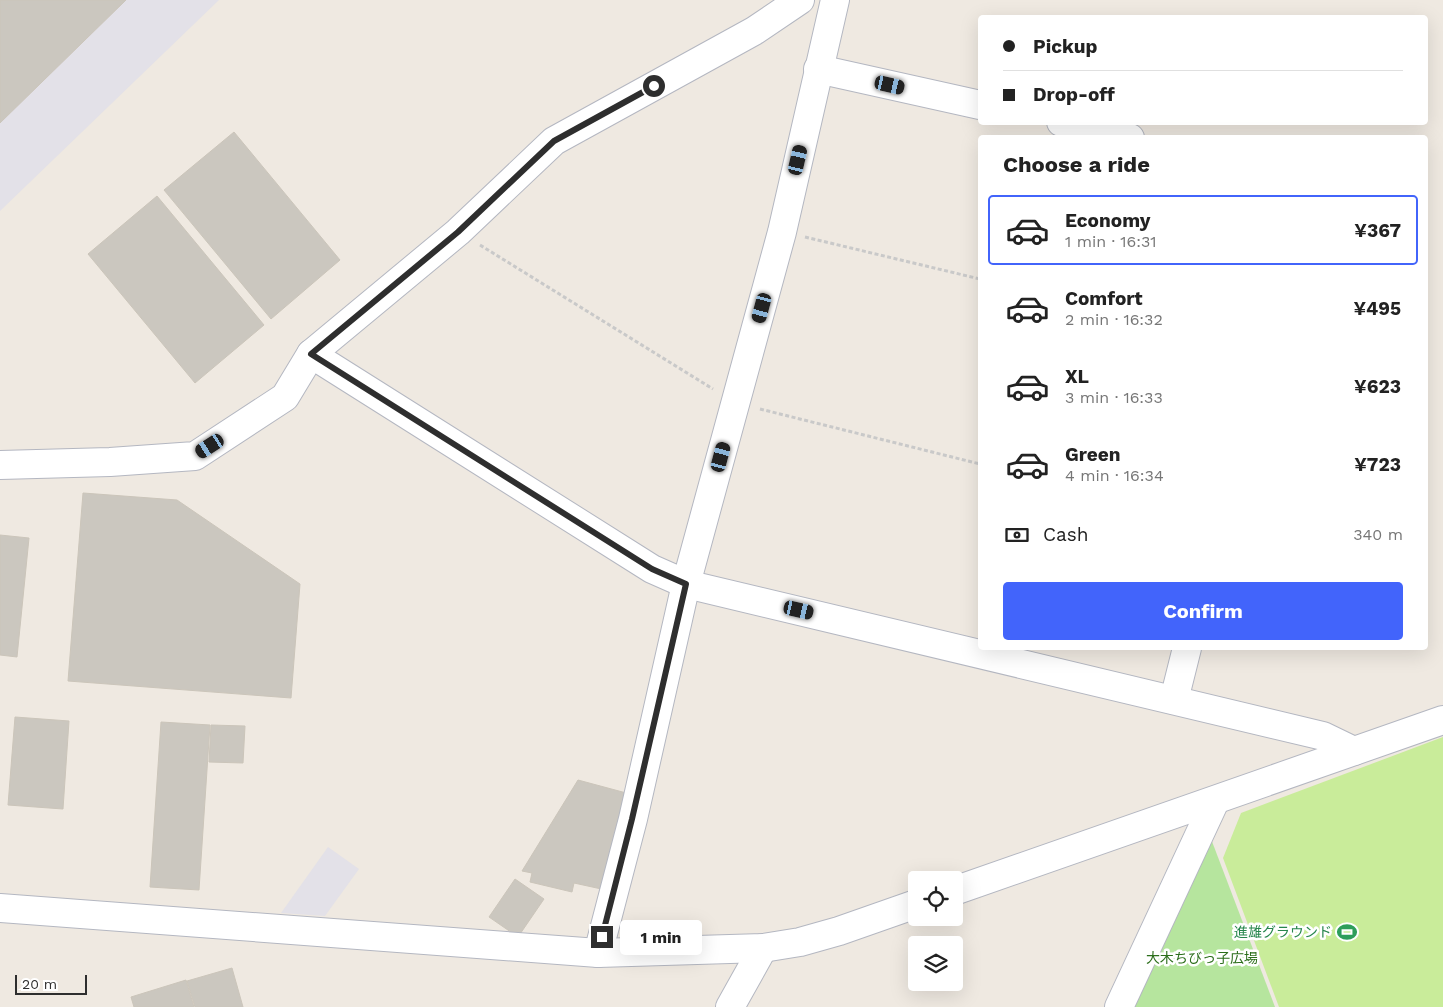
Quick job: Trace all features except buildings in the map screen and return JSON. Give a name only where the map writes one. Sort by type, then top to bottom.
[{"type":"street","points":[[0,465],[36,462],[110,462],[195,456],[285,397],[311,354],[458,232],[554,141],[754,31],[800,0]]},
{"type":"street","points":[[598,953],[632,819],[686,584],[782,232],[835,0]]},
{"type":"street","points":[[818,69],[978,105]]},
{"type":"street","points":[[1074,125],[1117,135]]},
{"type":"street","points":[[311,354],[652,569],[686,584],[1322,736],[1354,751]]},
{"type":"street","points":[[1174,700],[1186,650]]},
{"type":"street","points":[[963,888],[1443,720]]},
{"type":"street","points":[[1120,1007],[1215,801]]},
{"type":"street","points":[[0,908],[598,953],[763,948],[800,942],[839,931],[908,907]]},
{"type":"street","points":[[730,1007],[763,948]]},
{"type":"path","points":[[458,232],[736,403],[978,464]]},
{"type":"path","points":[[782,232],[978,279]]},
{"type":"shaded area","points":[[0,0],[219,0],[0,211]]},
{"type":"shaded area","points":[[328,847],[359,869],[325,916],[281,913]]},
{"type":"green space","name":"進雄グラウンド","points":[[1443,737],[1443,1007],[1279,1007],[1223,858],[1241,813]]},
{"type":"green space","name":"大木ちびっ子広場","points":[[1208,831],[1275,1007],[1125,1007]]},
{"type":"place","name":"進雄グラウンド","points":[[1347,932]]},
{"type":"route","points":[[602,937],[632,819],[686,584],[652,569],[311,354],[458,232],[554,141],[654,86]]}]
